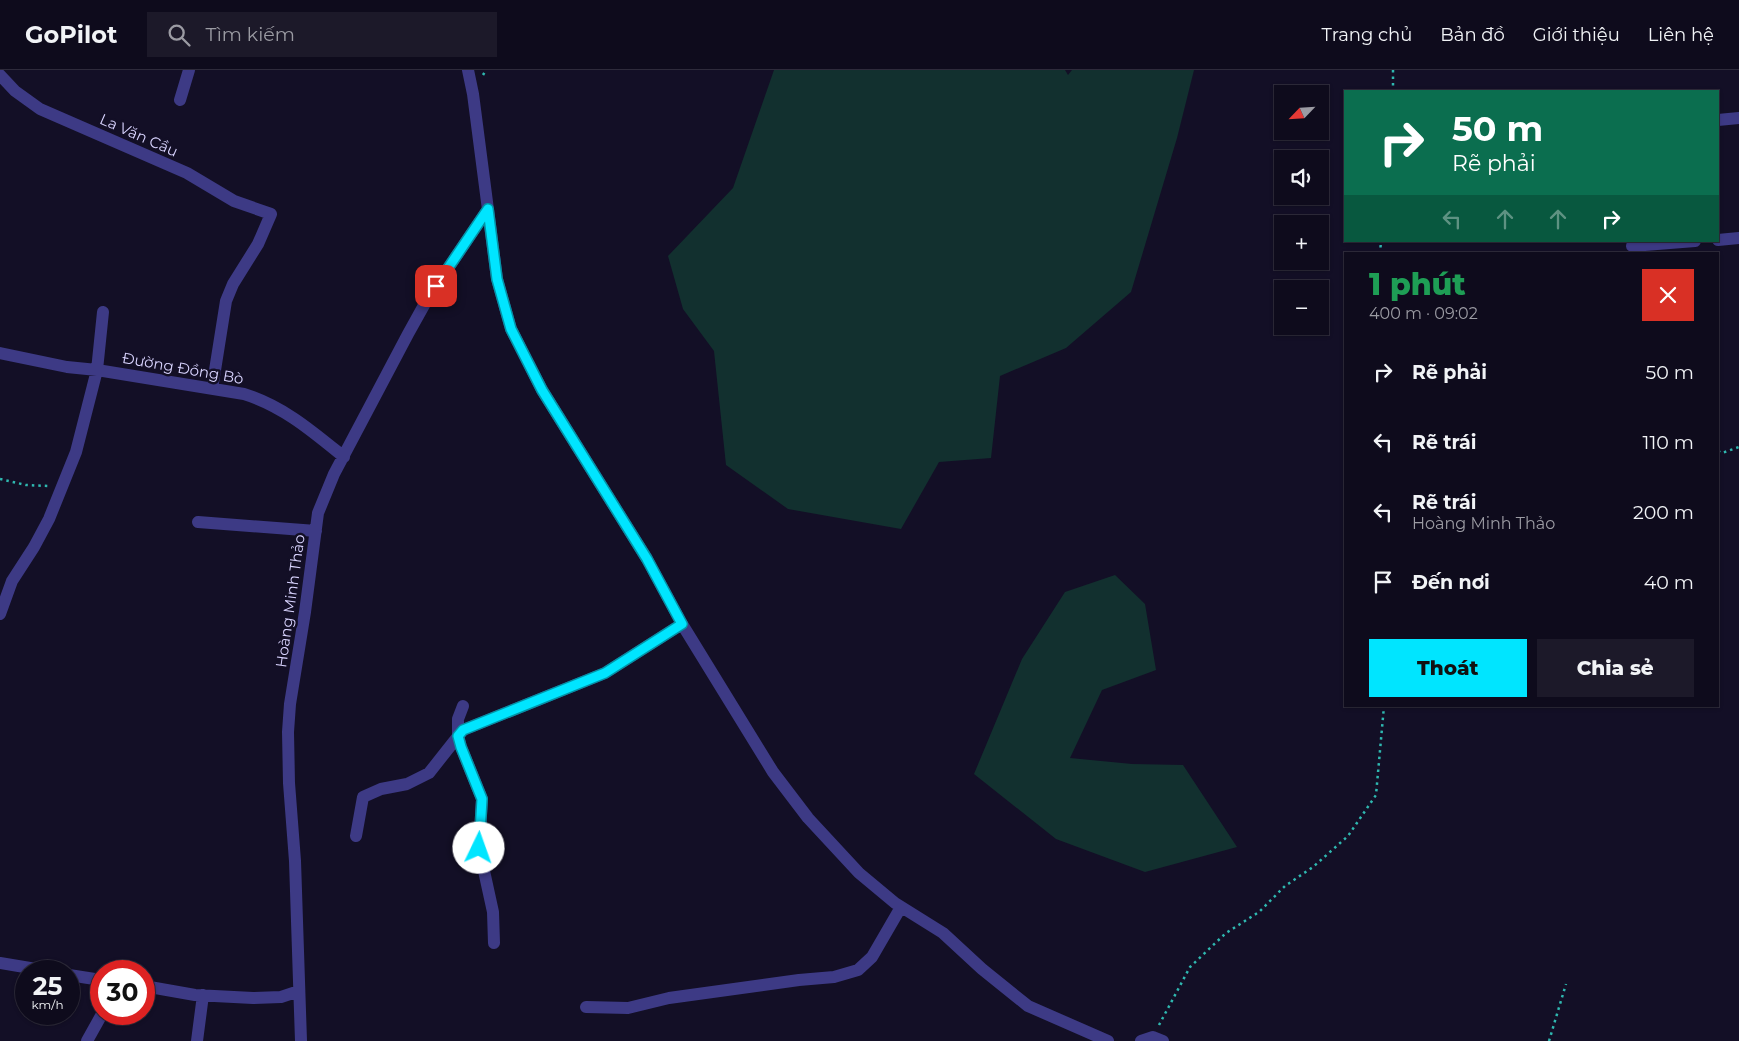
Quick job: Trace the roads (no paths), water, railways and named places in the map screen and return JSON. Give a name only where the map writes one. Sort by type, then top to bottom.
[{"type":"street","points":[[180,100],[189,70]]},
{"type":"street","points":[[468,70],[473,94],[497,279],[511,329],[542,390],[647,559],[682,624],[774,772],[808,818],[859,873],[902,907],[943,933],[982,969],[1028,1006],[1108,1041]]},
{"type":"street","name":"La Văn Cầu","points":[[0,75],[15,91],[40,109],[186,173],[234,200],[271,214],[258,244],[233,284],[226,301],[212,389]]},
{"type":"street","points":[[1719,120],[1739,118]]},
{"type":"street","name":"Hoàng Minh Thảo","points":[[301,1041],[295,861],[288,783],[288,732],[290,704],[318,513],[325,494],[428,298],[488,209]]},
{"type":"street","points":[[1719,240],[1739,238]]},
{"type":"street","points":[[1632,246],[1682,242]]},
{"type":"street","points":[[0,614],[12,581],[42,532],[76,452],[97,370],[103,312]]},
{"type":"street","name":"Đường Đồng Bò","points":[[0,353],[67,367],[97,370],[244,394],[263,400],[285,412],[344,457]]},
{"type":"street","points":[[198,522],[316,531]]},
{"type":"street","points":[[356,836],[363,797],[381,789],[407,784],[429,773],[463,730],[605,673],[682,624]]},
{"type":"street","points":[[463,706],[458,719],[458,736],[482,799],[479,848],[493,912],[494,943]]},
{"type":"street","points":[[586,1008],[628,1008],[669,998],[799,980],[834,978],[858,970],[872,958],[902,907]]},
{"type":"street","points":[[0,963],[15,966]]},
{"type":"street","points":[[155,988],[203,995],[271,998],[299,991]]},
{"type":"street","points":[[197,1041],[203,995]]},
{"type":"street","points":[[87,1041],[96,1025]]}]
